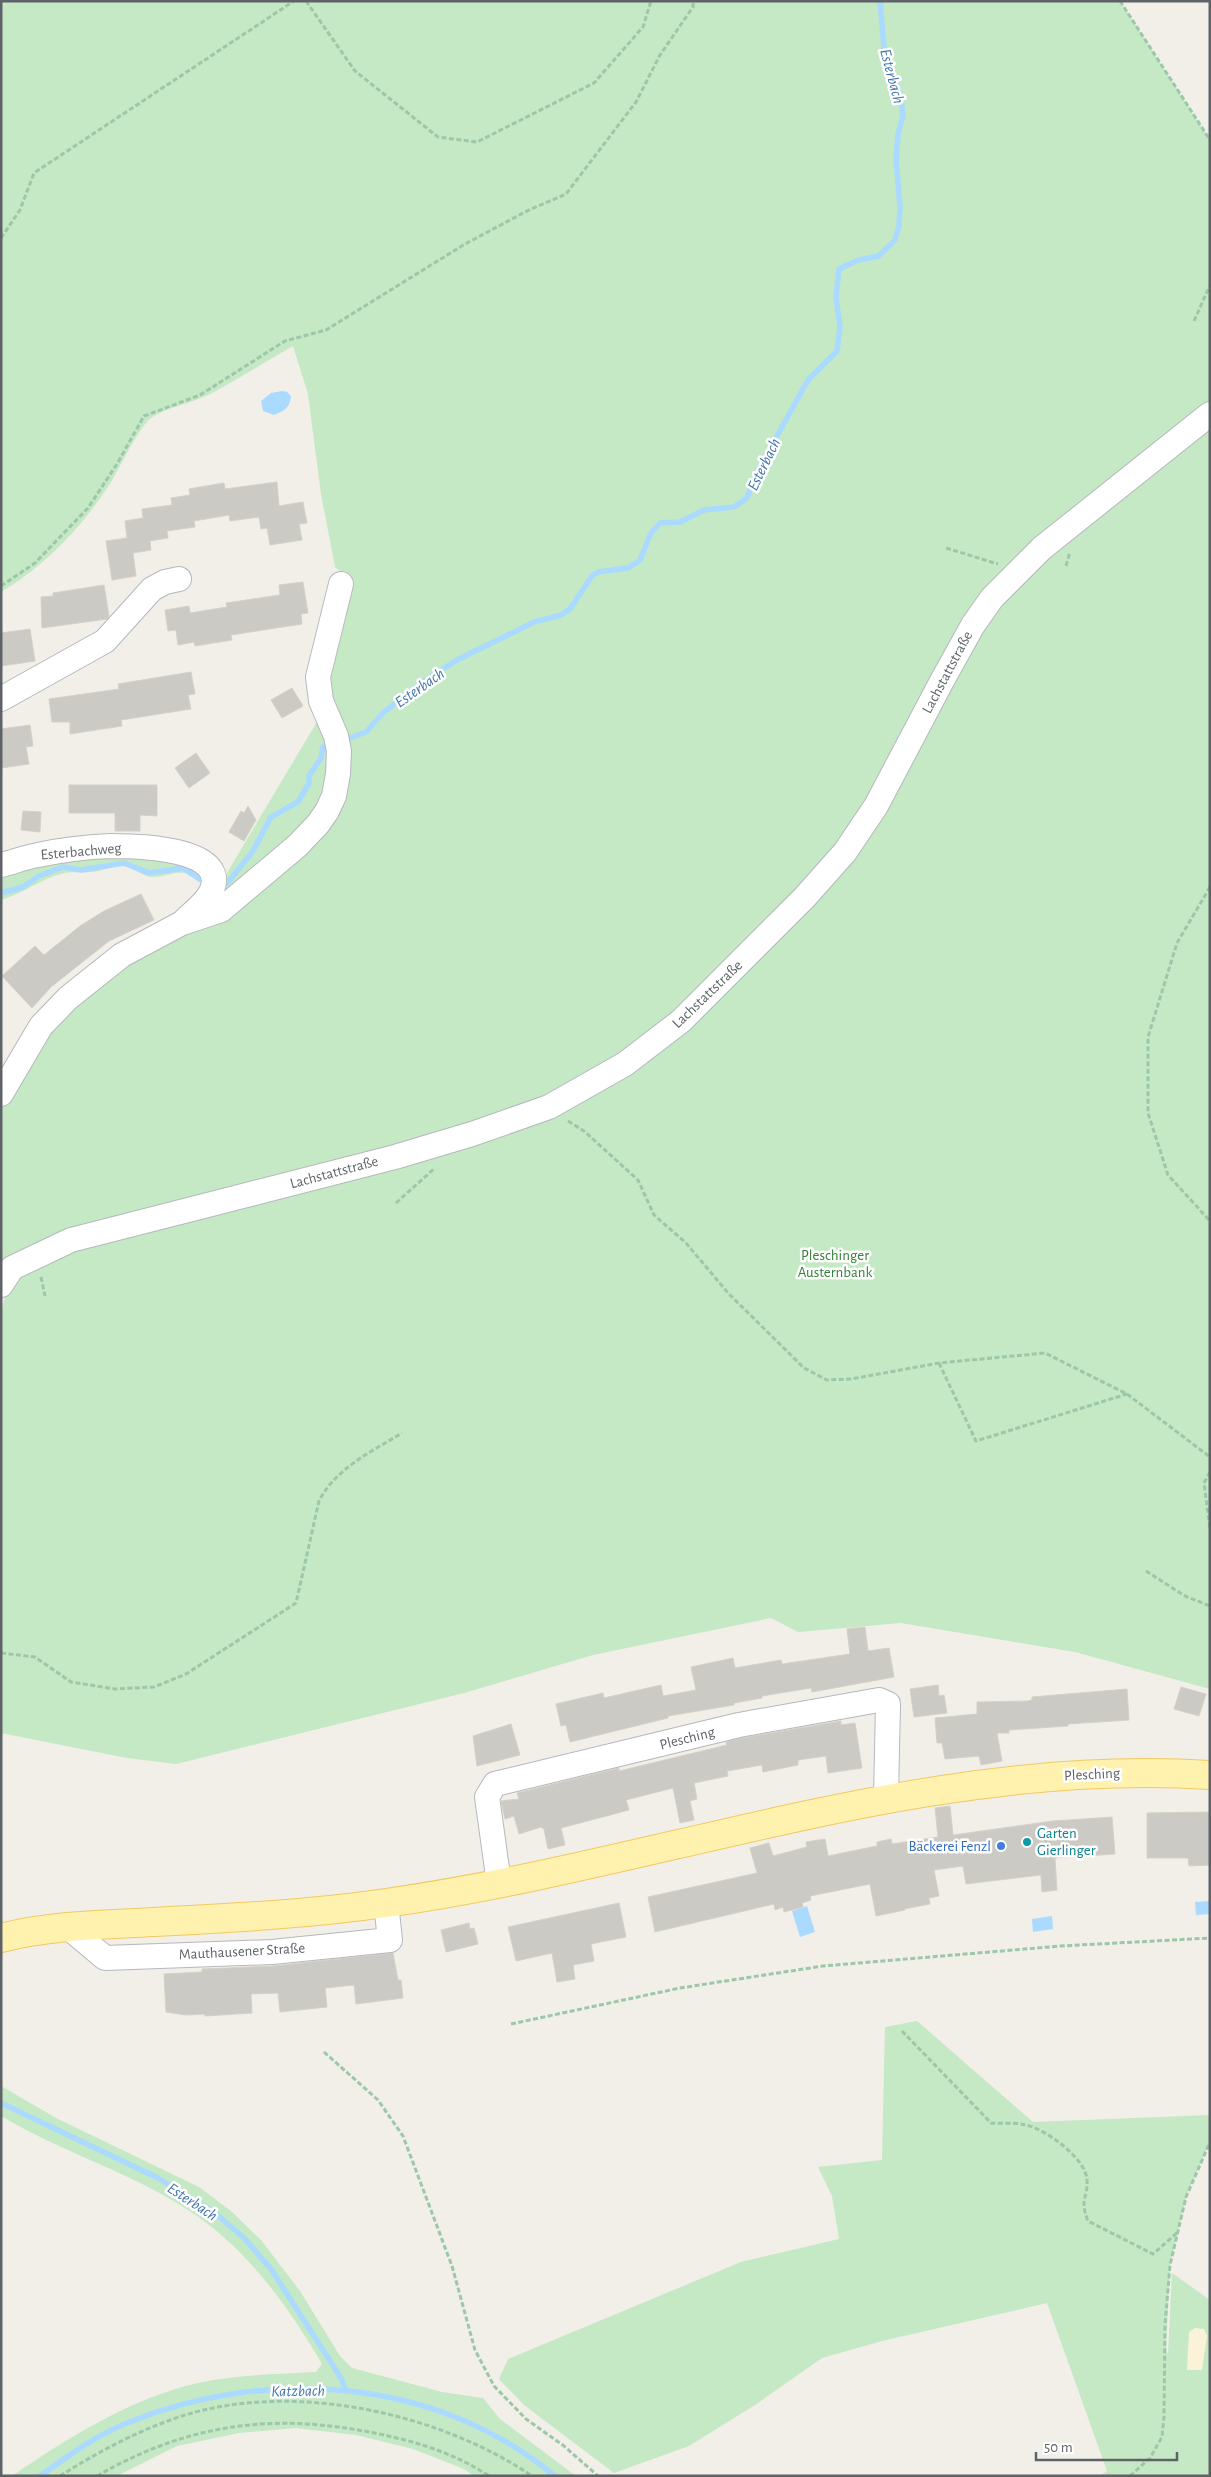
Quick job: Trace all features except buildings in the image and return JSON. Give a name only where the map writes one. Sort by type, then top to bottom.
[{"type":"main road","name":"Plesching","points":[[386,1903],[499,1883],[792,1817],[886,1798],[973,1784],[1056,1776],[1147,1772],[1210,1776]]},
{"type":"main road","points":[[1,1938],[68,1927],[270,1915],[386,1903]]},
{"type":"street","name":"Lachstattstraße","points":[[1,1285],[12,1268],[71,1240],[395,1156],[472,1134],[549,1107],[625,1064],[681,1021],[805,897],[845,852],[876,806],[973,625],[992,598],[1042,548],[1210,414]]},
{"type":"street","points":[[1,699],[104,641],[152,589],[179,579]]},
{"type":"street","points":[[1,1094],[42,1026],[68,998],[122,955],[182,923],[220,910],[297,846],[318,824],[334,796],[338,774],[339,751],[336,736],[321,702],[318,677],[341,584]]},
{"type":"street","name":"Esterbachweg","points":[[1,865],[36,855],[109,846],[161,849],[183,854],[201,860],[211,869],[214,880],[210,892],[182,923]]},
{"type":"street","name":"Plesching","points":[[499,1883],[487,1797],[495,1784],[739,1725],[879,1700],[888,1704],[886,1798]]},
{"type":"street","name":"Mauthausener Straße","points":[[68,1927],[105,1958],[272,1952],[390,1940],[386,1903]]},
{"type":"path","points":[[1,238],[20,210],[34,173],[294,1]]},
{"type":"path","points":[[306,1],[355,71],[438,137],[477,142],[594,83],[643,27],[651,1]]},
{"type":"path","points":[[1,586],[35,563],[88,508],[117,464],[144,416],[200,395],[285,342],[326,330],[465,244],[566,194],[636,102],[660,55],[693,7],[693,1]]},
{"type":"path","points":[[1120,1],[1210,140]]},
{"type":"path","points":[[1194,321],[1210,285]]},
{"type":"path","points":[[946,548],[992,561],[1014,574]]},
{"type":"path","points":[[1210,887],[1177,943],[1148,1037],[1148,1113],[1168,1176],[1210,1220]]},
{"type":"path","points":[[549,1107],[584,1131],[638,1180],[654,1216],[686,1243],[728,1292],[804,1368],[827,1380],[851,1379],[939,1363],[1045,1353],[1127,1394],[1210,1457]]},
{"type":"path","points":[[939,1363],[976,1441],[1127,1394]]},
{"type":"path","points":[[1,1653],[35,1657],[71,1682],[115,1689],[154,1687],[186,1674],[296,1603],[319,1501],[326,1488],[341,1471],[402,1433]]},
{"type":"path","points":[[1210,1472],[1204,1483],[1210,1529]]},
{"type":"path","points":[[1146,1571],[1185,1596],[1210,1606]]},
{"type":"path","points":[[511,2024],[680,1988],[823,1966],[1060,1946],[1210,1938]]},
{"type":"path","points":[[902,2031],[991,2123],[1025,2124],[1042,2130],[1078,2158],[1088,2179],[1083,2207],[1088,2221],[1153,2254],[1178,2232]]},
{"type":"path","points":[[324,2052],[378,2100],[403,2136],[452,2266],[475,2350],[494,2386],[526,2419],[564,2446],[598,2476]]},
{"type":"path","points":[[1130,2476],[1150,2458],[1162,2437],[1170,2265],[1186,2197],[1210,2142]]},
{"type":"path","points":[[60,2476],[136,2434],[181,2416],[232,2405],[263,2402],[309,2402],[376,2413],[431,2427],[478,2445],[510,2461],[532,2476]]},
{"type":"path","points":[[96,2476],[155,2446],[180,2439],[234,2425],[295,2422],[355,2429],[424,2445],[452,2456],[489,2476]]},
{"type":"green space","points":[[1,1],[1120,1],[1210,140],[1210,403],[1012,568],[837,853],[744,951],[616,1062],[513,1111],[1,1273],[1,1107],[36,1047],[57,1018],[224,878],[327,705],[322,670],[344,574],[335,567],[321,494],[308,394],[293,346],[208,395],[164,411],[151,418],[135,438],[111,482],[89,514],[48,557],[17,582],[1,592]]},
{"type":"green space","name":"Pleschinger Austernbank","points":[[1210,422],[1210,1689],[1075,1652],[901,1623],[798,1632],[771,1618],[593,1655],[464,1693],[176,1764],[127,1758],[1,1733],[1,1314],[6,1294],[14,1280],[42,1259],[537,1118],[800,916],[1010,589]]},
{"type":"green space","points":[[140,852],[205,871],[203,884],[189,874],[179,873],[149,877],[126,866],[117,866],[95,871],[61,874],[1,900],[1,872],[38,861]]},
{"type":"green space","points":[[917,2021],[1033,2122],[1210,2115],[1210,2142],[1187,2194],[1170,2265],[1166,2350],[1168,2354],[1172,2273],[1210,2300],[1210,2476],[1100,2476],[1107,2471],[1047,2303],[882,2341],[822,2358],[755,2405],[689,2446],[614,2473],[524,2405],[499,2379],[508,2359],[741,2262],[839,2239],[832,2196],[818,2167],[882,2160],[885,2027]]},
{"type":"green space","points":[[1,2086],[56,2118],[199,2187],[231,2211],[261,2240],[300,2291],[340,2356],[352,2368],[442,2392],[483,2398],[500,2419],[576,2476],[474,2476],[464,2469],[413,2449],[356,2435],[295,2428],[239,2433],[177,2446],[117,2476],[12,2476],[101,2421],[124,2409],[173,2390],[227,2378],[316,2372],[322,2364],[295,2321],[264,2279],[229,2242],[188,2210],[143,2184],[47,2141],[1,2116]]},
{"type":"sand","points":[[1195,2328],[1204,2329],[1207,2336],[1202,2370],[1187,2370],[1189,2332]]},
{"type":"water","points":[[287,392],[291,396],[286,408],[274,415],[263,411],[261,401],[271,393]]},
{"type":"water","points":[[1210,1901],[1210,1914],[1196,1915],[1195,1902]]},
{"type":"water","points":[[807,1906],[815,1932],[800,1937],[792,1911]]},
{"type":"water","points":[[1052,1916],[1053,1929],[1033,1932],[1032,1919]]},
{"type":"waterway","name":"Esterbach","points":[[347,739],[366,732],[384,712],[427,679],[457,660],[534,622],[561,615],[570,609],[592,576],[598,572],[628,568],[640,560],[651,533],[660,523],[680,522],[704,510],[734,507],[747,498],[756,474],[804,387],[809,379],[837,351],[840,327],[836,297],[839,269],[858,260],[879,256],[895,240],[899,226],[900,207],[896,159],[898,134],[903,116],[901,98],[884,48],[880,1]]},
{"type":"waterway","name":"Esterbach","points":[[224,885],[253,851],[271,817],[298,802],[309,783],[309,776],[321,758],[323,747],[328,745]]},
{"type":"waterway","name":"Esterbach","points":[[1,893],[23,887],[39,876],[63,867],[81,870],[124,863],[149,873],[183,868],[204,882]]},
{"type":"waterway","name":"Esterbach","points":[[1,2103],[158,2178],[215,2213],[244,2238],[271,2269],[341,2378],[345,2389]]},
{"type":"waterway","name":"Katzbach","points":[[40,2476],[93,2440],[127,2423],[181,2405],[236,2393],[293,2389],[349,2391],[404,2401],[458,2418],[508,2443],[555,2476]]},
{"type":"place","name":"Garten Gierlinger","points":[[1027,1842]]},
{"type":"place","name":"Bäckerei Fenzl","points":[[1001,1846]]}]
